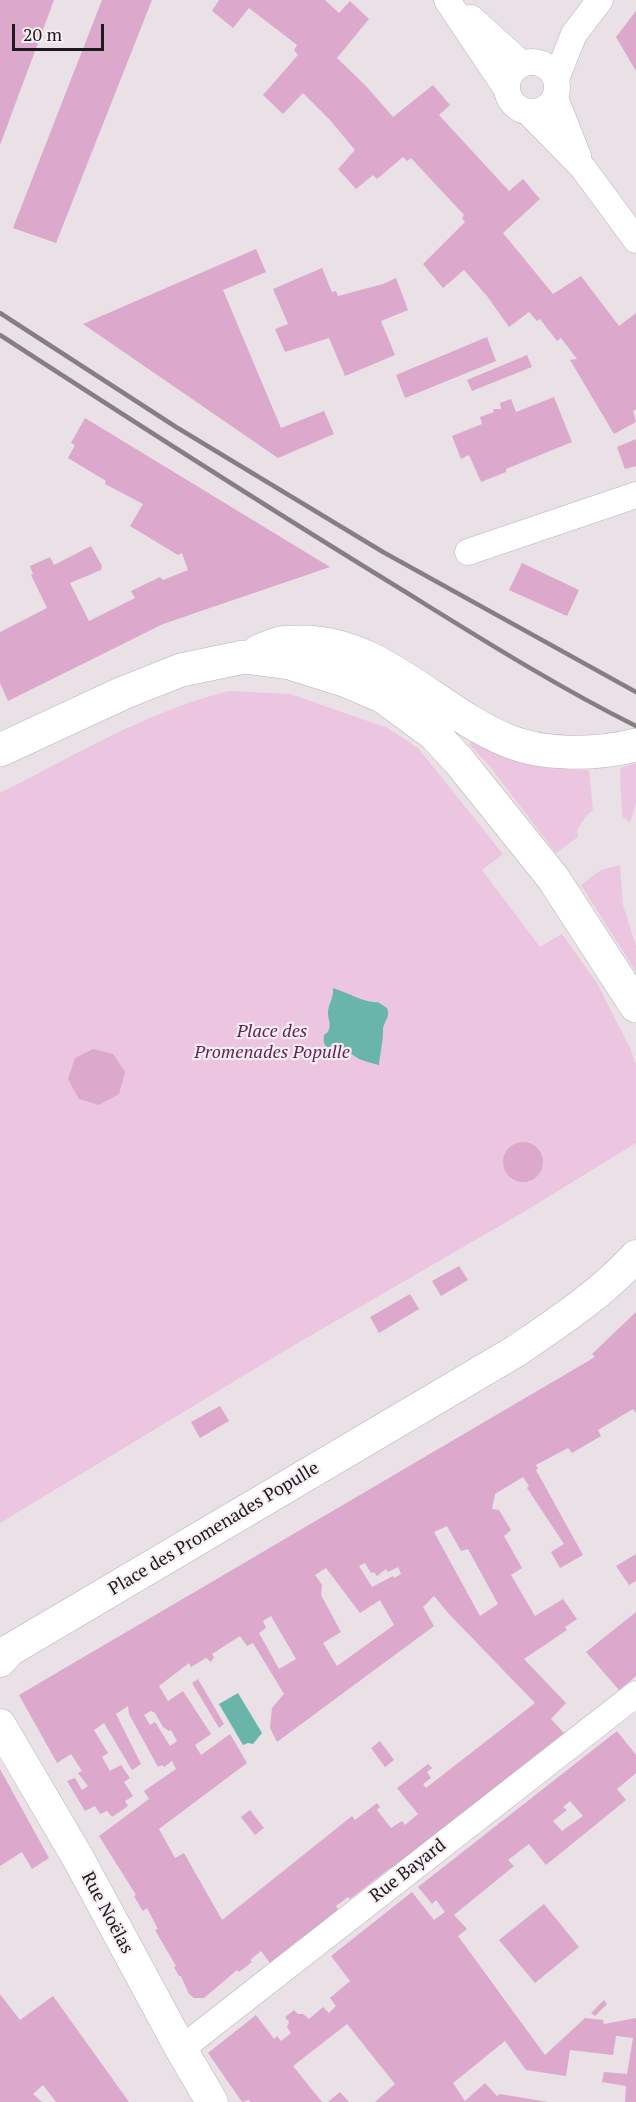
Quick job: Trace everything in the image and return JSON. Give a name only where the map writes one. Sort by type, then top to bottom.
[{"type":"main road","points":[[0,750],[123,693],[181,670],[244,657],[281,643],[313,642],[346,648],[423,689],[471,722],[507,741],[549,751],[586,752],[633,745]]},
{"type":"main road","points":[[244,657],[290,663],[348,681],[382,696],[434,735],[474,779],[553,878],[636,1006]]},
{"type":"street","points":[[449,0],[526,63],[546,66],[556,88],[583,168]]},
{"type":"street","points":[[449,0],[506,88],[513,104],[528,112],[583,168],[636,240]]},
{"type":"street","points":[[528,112],[544,109],[556,88],[574,34],[600,0]]},
{"type":"street","points":[[506,88],[510,73],[574,34]]},
{"type":"street","points":[[468,552],[636,495]]},
{"type":"street","name":"Place des Promenades Populle","points":[[0,1661],[10,1650],[516,1351],[579,1309],[636,1256]]},
{"type":"street","name":"Rue Bayard","points":[[181,2049],[636,1694]]},
{"type":"street","name":"Rue Noëlas","points":[[0,1725],[78,1858],[212,2102]]},
{"type":"green space","name":"Place des Promenades Populle","points":[[230,691],[290,694],[388,728],[418,748],[503,854],[482,870],[540,947],[562,934],[597,983],[631,1050],[636,1065],[636,1143],[527,1210],[291,1347],[0,1523],[0,793],[141,722],[171,709]]},
{"type":"green space","points":[[474,739],[530,764],[555,769],[589,770],[593,810],[577,830],[578,837],[556,853],[491,768],[469,744]]},
{"type":"green space","points":[[636,763],[636,804],[630,823],[622,816],[620,768]]},
{"type":"green space","points":[[620,865],[623,905],[636,946],[636,972],[581,885],[601,870]]},
{"type":"shaded area","points":[[333,988],[362,1000],[378,1002],[387,1008],[388,1014],[383,1028],[379,1065],[361,1060],[348,1051],[331,1049],[325,1045],[324,1035],[330,1026],[328,1010]]},
{"type":"shaded area","points":[[238,1693],[262,1733],[253,1744],[243,1745],[219,1704]]},
{"type":"building","points":[[0,0],[54,0],[0,145]]},
{"type":"building","points":[[102,0],[152,0],[56,243],[13,228]]},
{"type":"building","points":[[219,0],[325,0],[339,13],[350,1],[369,19],[337,58],[393,117],[433,85],[450,105],[439,115],[509,191],[523,179],[540,199],[503,233],[553,294],[581,276],[619,326],[636,313],[636,409],[633,411],[636,422],[614,434],[570,360],[577,359],[561,338],[557,341],[540,319],[537,321],[529,312],[509,327],[487,296],[464,270],[443,288],[423,264],[465,222],[462,218],[464,215],[411,158],[407,161],[403,157],[377,179],[373,175],[356,189],[338,169],[355,150],[329,119],[303,93],[283,114],[263,95],[298,55],[294,50],[297,45],[249,8],[233,28],[212,11]]},
{"type":"building","points":[[636,11],[636,71],[616,37]]},
{"type":"building","points":[[256,249],[266,272],[223,290],[281,428],[324,411],[334,434],[278,458],[83,324]]},
{"type":"building","points":[[322,268],[332,292],[336,291],[338,296],[383,284],[396,278],[408,310],[381,321],[395,355],[345,376],[329,338],[285,352],[275,329],[288,324],[273,289]]},
{"type":"building","points":[[487,337],[496,361],[405,398],[396,375]]},
{"type":"building","points":[[527,355],[532,367],[472,391],[467,380]]},
{"type":"building","points":[[554,397],[572,442],[506,469],[506,472],[481,482],[469,455],[461,459],[452,436],[482,424],[480,417],[494,412],[493,409],[501,409],[500,403],[511,399],[516,412]]},
{"type":"building","points":[[85,418],[330,567],[163,624],[8,701],[0,683],[0,632],[47,608],[31,575],[33,574],[30,566],[50,557],[54,565],[91,546],[102,566],[101,570],[70,583],[89,621],[135,598],[131,591],[160,577],[163,580],[188,570],[182,553],[178,555],[130,526],[143,504],[105,484],[106,481],[68,458],[75,445],[71,443]]},
{"type":"building","points":[[636,439],[636,466],[625,469],[617,447]]},
{"type":"building","points":[[522,563],[579,590],[567,616],[509,590]]},
{"type":"building","points":[[93,1049],[113,1054],[125,1072],[119,1094],[99,1105],[79,1099],[68,1079],[75,1058]]},
{"type":"building","points":[[523,1142],[537,1148],[543,1162],[537,1176],[523,1182],[509,1176],[503,1162],[509,1148]]},
{"type":"building","points":[[459,1266],[468,1280],[441,1296],[432,1281]]},
{"type":"building","points":[[410,1294],[419,1309],[379,1333],[370,1317]]},
{"type":"building","points":[[636,1312],[636,1413],[633,1409],[598,1430],[601,1436],[572,1453],[568,1448],[536,1465],[538,1468],[536,1470],[583,1555],[560,1568],[551,1552],[564,1544],[527,1488],[529,1486],[523,1477],[495,1494],[492,1509],[499,1510],[511,1530],[504,1536],[522,1568],[511,1575],[535,1616],[563,1599],[577,1619],[565,1627],[567,1630],[524,1659],[566,1703],[551,1719],[564,1733],[392,1869],[390,1868],[350,1899],[348,1897],[336,1906],[338,1909],[327,1918],[328,1920],[303,1940],[301,1938],[270,1963],[261,1951],[250,1960],[252,1962],[239,1972],[237,1970],[204,1998],[194,1998],[189,1994],[174,1967],[176,1966],[155,1930],[158,1929],[147,1908],[143,1911],[134,1896],[136,1895],[99,1836],[149,1799],[144,1791],[176,1769],[172,1761],[164,1767],[162,1765],[158,1767],[129,1714],[128,1706],[116,1714],[141,1764],[132,1770],[104,1723],[94,1730],[108,1753],[102,1757],[110,1771],[121,1765],[130,1778],[124,1782],[133,1796],[125,1801],[128,1806],[112,1817],[107,1811],[100,1814],[95,1806],[85,1811],[67,1781],[75,1778],[82,1790],[88,1786],[78,1773],[82,1771],[71,1754],[57,1763],[19,1695],[595,1357],[592,1354]],"holes":[[[447,1526],[461,1551],[468,1549],[498,1604],[480,1616],[434,1532]],[[365,1563],[371,1573],[374,1572],[377,1576],[386,1569],[388,1572],[398,1567],[401,1574],[372,1587],[359,1566]],[[326,1568],[360,1613],[380,1600],[394,1625],[337,1666],[323,1643],[341,1632],[321,1595],[322,1585],[315,1575]],[[434,1596],[535,1703],[426,1788],[423,1784],[431,1778],[427,1772],[432,1768],[428,1764],[397,1788],[418,1814],[405,1825],[402,1821],[391,1828],[377,1810],[380,1807],[377,1803],[355,1820],[352,1816],[222,1920],[184,1853],[175,1858],[159,1829],[247,1763],[230,1734],[201,1755],[195,1745],[211,1734],[183,1691],[168,1701],[159,1686],[189,1663],[191,1667],[206,1658],[211,1662],[214,1657],[212,1654],[240,1636],[247,1646],[253,1643],[284,1694],[272,1708],[270,1728],[277,1742],[434,1626],[423,1607]],[[271,1616],[296,1659],[279,1669],[259,1633],[266,1628],[263,1621]],[[151,1711],[155,1713],[163,1727],[171,1730],[177,1741],[170,1746],[155,1722],[150,1725],[144,1715]]]},
{"type":"building","points":[[220,1406],[229,1421],[200,1438],[191,1422]]},
{"type":"building","points":[[636,1554],[636,1581],[629,1585],[616,1566]]},
{"type":"building","points":[[636,1612],[636,1676],[619,1690],[586,1652]]},
{"type":"building","points":[[198,1679],[224,1724],[219,1728],[192,1683]]},
{"type":"building","points":[[617,1731],[636,1755],[636,1773],[617,1789],[626,1800],[546,1865],[529,1844],[508,1860],[514,1866],[454,1915],[467,1929],[458,1936],[545,2055],[585,2018],[603,2020],[604,2024],[636,2018],[636,2102],[625,2102],[626,2086],[602,2082],[604,2072],[627,2074],[633,2038],[616,2036],[613,2055],[570,2050],[566,2076],[526,2070],[505,2041],[453,2083],[465,2101],[485,2083],[497,2096],[500,2094],[548,2102],[375,2102],[395,2084],[347,2024],[293,2066],[322,2102],[250,2102],[249,2100],[242,2102],[208,2053],[256,2015],[274,2039],[277,2036],[281,2041],[291,2033],[287,2027],[289,2022],[285,2017],[294,2010],[309,2019],[323,2007],[329,2013],[336,2006],[330,1998],[350,1981],[331,1956],[412,1892],[434,1920],[445,1912],[436,1900],[432,1904],[418,1887]],"holes":[[[570,1801],[583,1816],[562,1831],[553,1821],[567,1810],[563,1807]]]},
{"type":"building","points":[[380,1741],[394,1760],[385,1767],[371,1748]]},
{"type":"building","points":[[0,1769],[49,1858],[32,1869],[22,1852],[0,1866]]},
{"type":"building","points":[[250,1810],[264,1828],[255,1835],[241,1817]]},
{"type":"building","points":[[544,1904],[579,1947],[535,1983],[499,1940]]},
{"type":"building","points":[[0,1994],[20,2020],[53,1996],[129,2102],[56,2102],[43,2085],[33,2094],[42,2102],[0,2102]]},
{"type":"building","points":[[604,2000],[607,2004],[595,2016],[591,2013]]},
{"type":"building","points":[[340,2092],[349,2102],[328,2102]]},
{"type":"railway","points":[[0,313],[176,427],[383,552],[636,692]]},
{"type":"railway","points":[[0,335],[461,626],[547,678],[636,726]]}]
